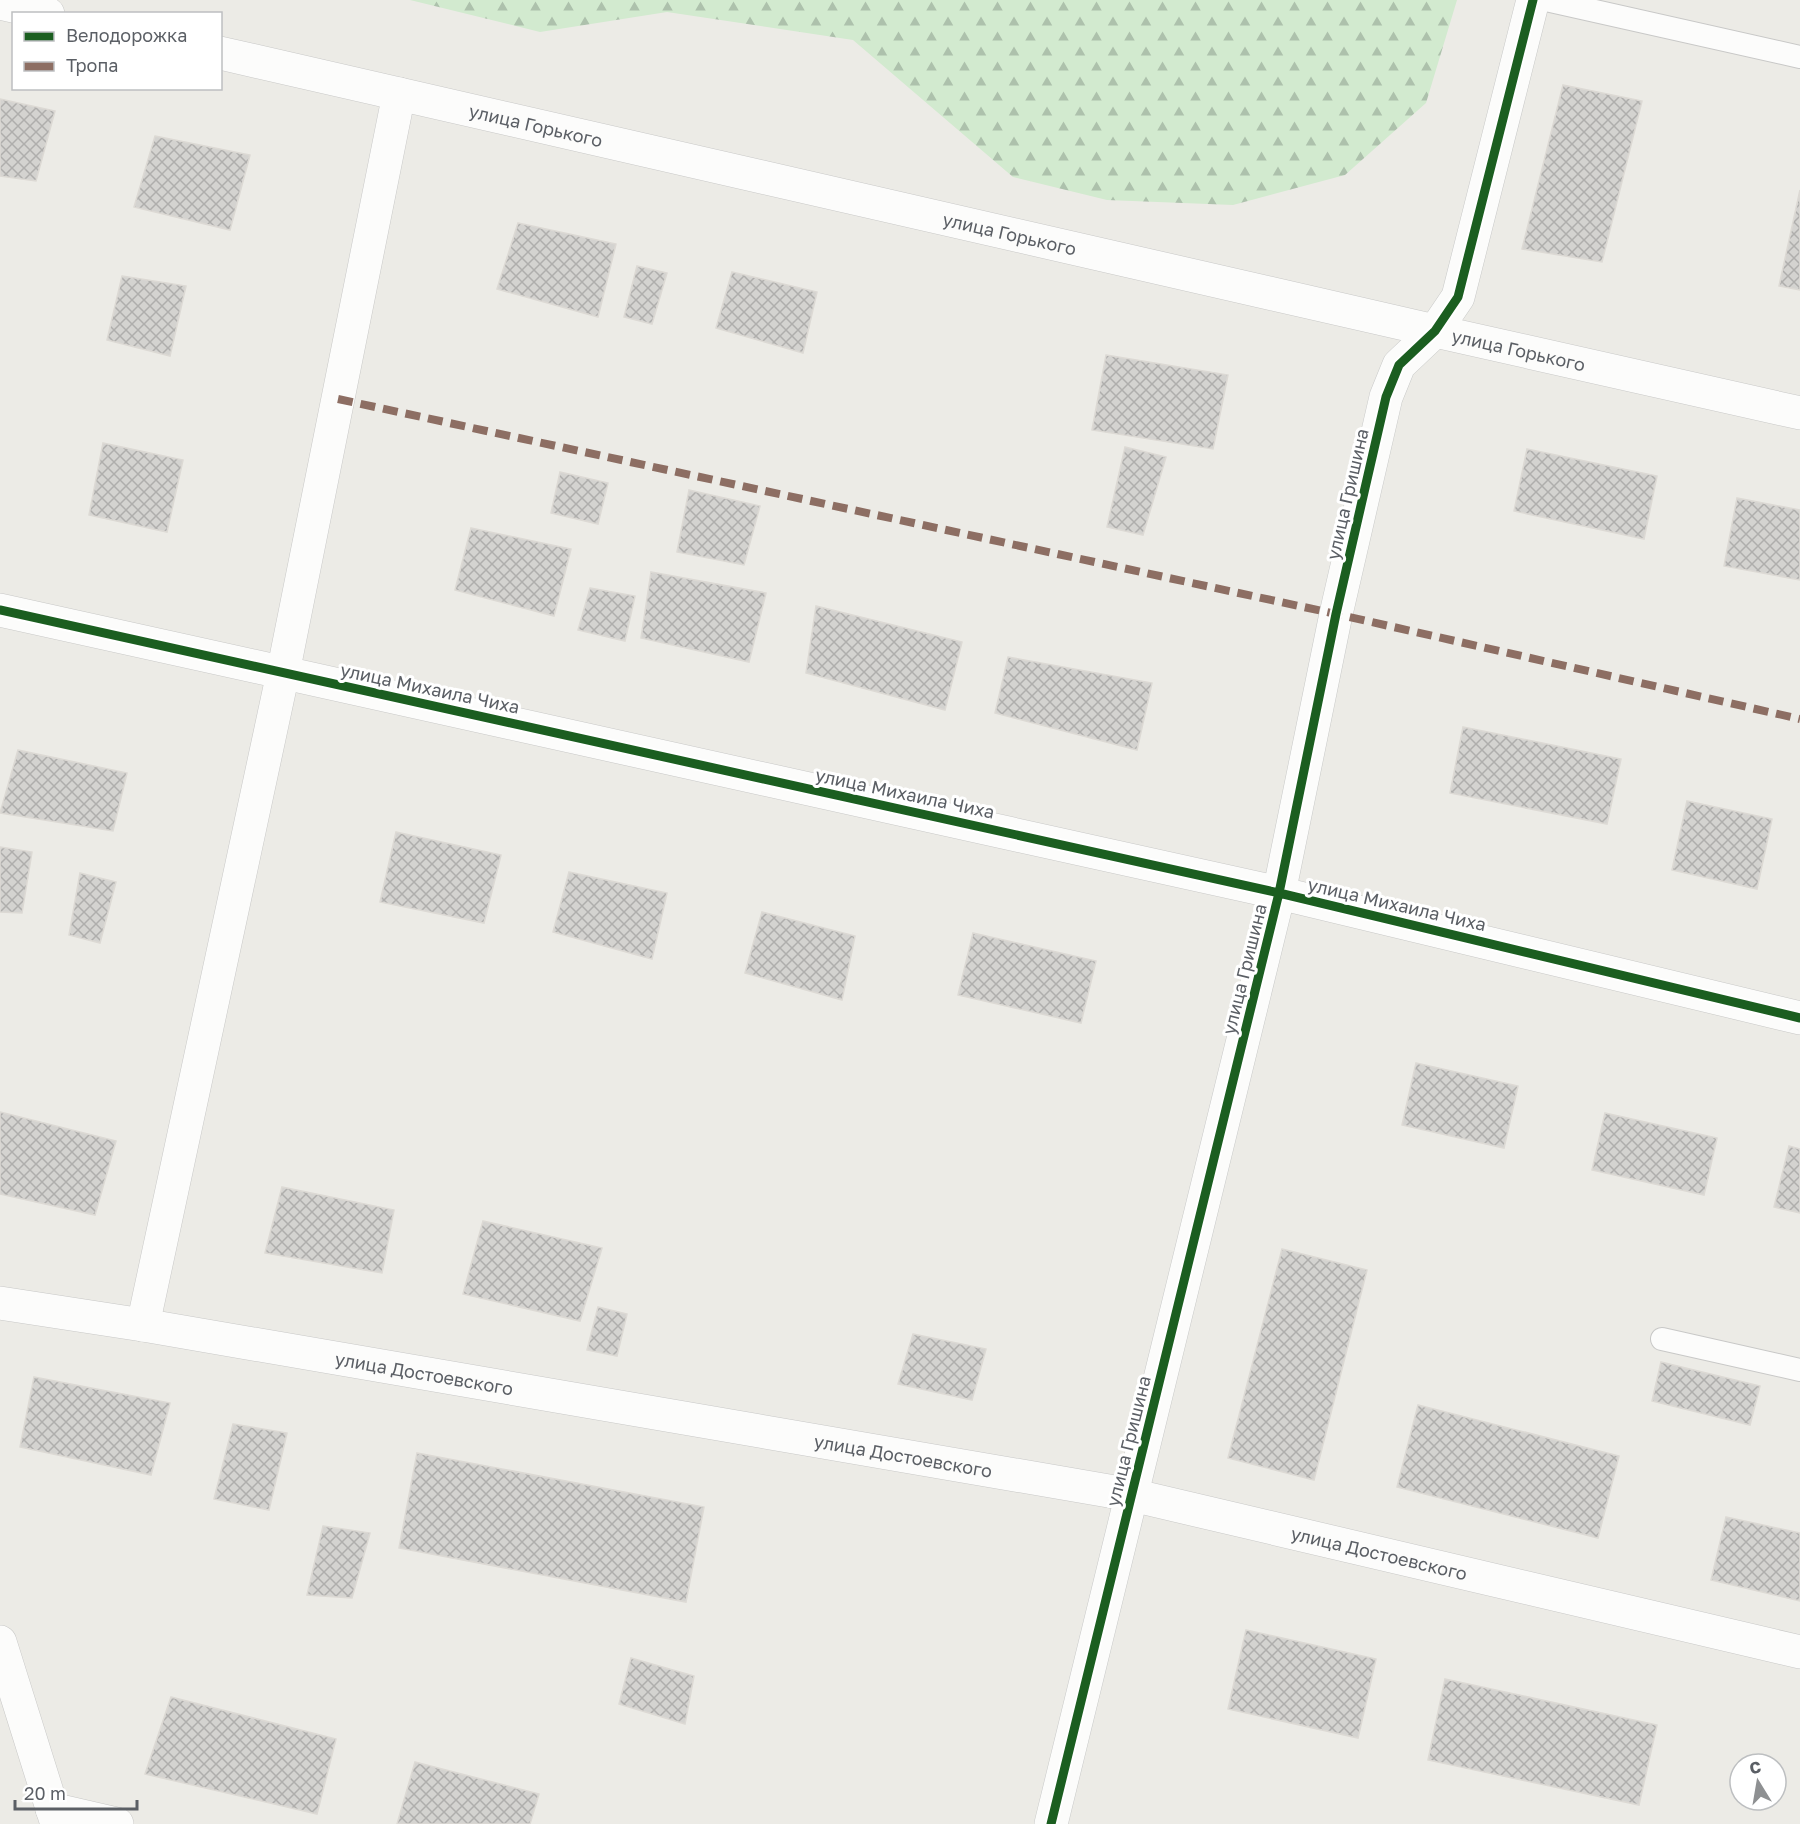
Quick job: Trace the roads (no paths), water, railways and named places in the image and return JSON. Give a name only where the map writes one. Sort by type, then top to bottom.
[{"type":"street","name":"улица Гришина","points":[[1051,1824],[1279,893],[1336,614],[1386,397],[1399,365],[1435,331],[1458,297],[1533,0]]},
{"type":"street","points":[[0,3],[39,12]]},
{"type":"street","name":"улица Горького","points":[[222,53],[1435,331],[1800,412]]},
{"type":"street","points":[[143,1325],[283,673],[399,94]]},
{"type":"street","name":"улица Михаила Чиха","points":[[0,610],[1279,893],[1800,1018]]},
{"type":"street","name":"улица Достоевского","points":[[0,1303],[143,1325],[1132,1495],[1800,1652]]},
{"type":"street","points":[[0,1642],[54,1816],[117,1824]]},
{"type":"lane","points":[[1546,0],[1800,57]]},
{"type":"lane","points":[[1662,1339],[1800,1370]]}]
